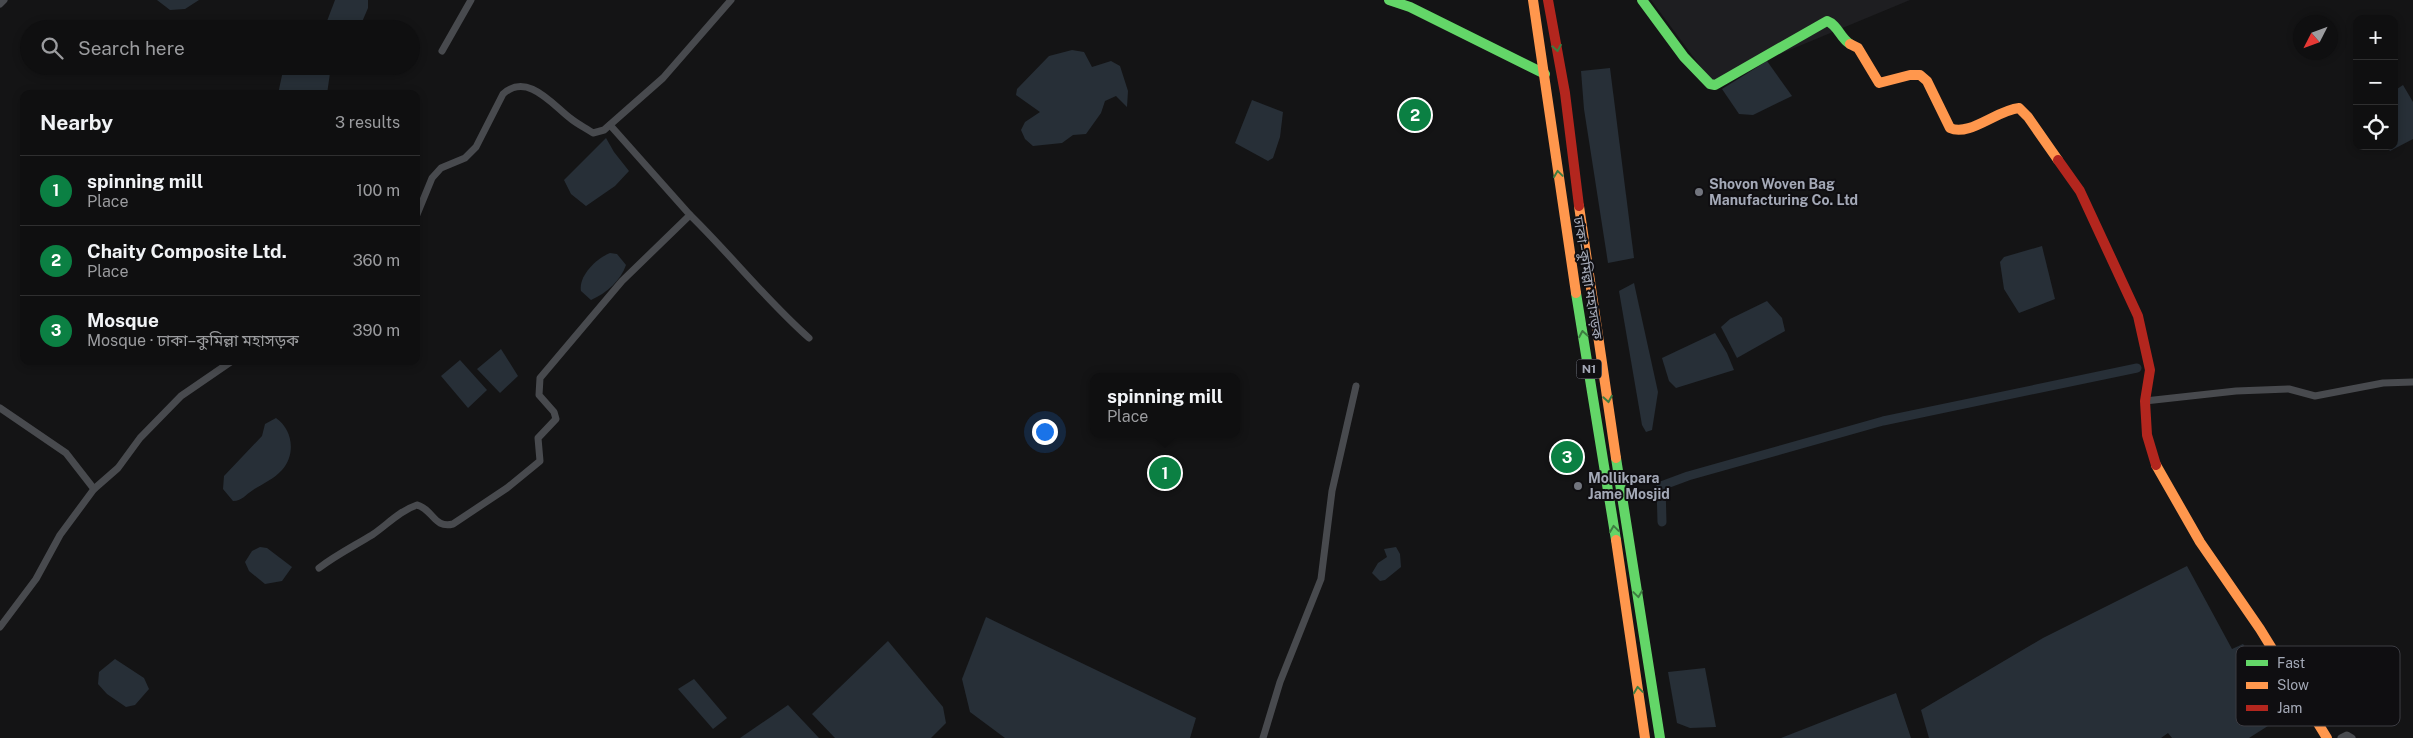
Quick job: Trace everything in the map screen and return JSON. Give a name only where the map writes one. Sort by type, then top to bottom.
[{"type":"main road","points":[[1389,0],[1410,7],[1544,74]]},
{"type":"main road","name":"ঢাকা–কুমিল্লা মহাসড়ক","points":[[1533,0],[1570,255],[1602,447],[1645,738]]},
{"type":"main road","name":"ঢাকা–কুমিল্লা মহাসড়ক","points":[[1548,0],[1565,93],[1585,257],[1660,738]]},
{"type":"main road","points":[[1642,0],[1684,57],[1710,84],[1715,85],[1826,20],[1832,23],[1845,41],[1858,48],[1879,83],[1910,75],[1920,75],[1927,81],[1950,128],[1954,132],[1968,130],[2009,107],[2019,108],[2080,191],[2138,316],[2150,370],[2144,401],[2146,435],[2157,470],[2200,542],[2270,646]]},
{"type":"main road","points":[[2320,726],[2327,738]]},
{"type":"street","points":[[0,4],[4,0]]},
{"type":"street","points":[[442,51],[470,0]]},
{"type":"street","points":[[420,207],[432,178],[441,168],[465,158],[476,147],[503,94],[509,89],[519,86],[539,92],[572,120],[594,133],[604,130],[663,78],[731,0]]},
{"type":"street","points":[[610,126],[775,308],[809,338]]},
{"type":"street","points":[[319,568],[411,507],[421,506],[442,525],[454,524],[529,471],[540,461],[538,438],[556,419],[554,412],[539,395],[540,378],[622,281],[690,215]]},
{"type":"street","points":[[0,627],[36,579],[60,535],[94,489],[118,468],[140,438],[181,396],[226,365]]},
{"type":"street","points":[[2144,401],[2272,389],[2289,389],[2315,396],[2383,383],[2413,382]]},
{"type":"street","points":[[1263,738],[1280,682],[1321,579],[1332,491],[1356,386]]},
{"type":"street","points":[[0,408],[66,453],[94,489]]},
{"type":"street","points":[[2341,738],[2347,735],[2352,738]]},
{"type":"shaded area","points":[[157,0],[199,0],[185,9],[170,10]]},
{"type":"shaded area","points":[[335,0],[368,0],[368,8],[363,20],[327,20]]},
{"type":"shaded area","points":[[1651,0],[1910,0],[1712,82]]},
{"type":"shaded area","points":[[1072,50],[1084,52],[1092,67],[1111,61],[1120,66],[1128,91],[1127,107],[1116,96],[1105,101],[1101,113],[1086,134],[1073,135],[1062,143],[1033,146],[1025,139],[1021,130],[1025,122],[1040,112],[1016,95],[1017,89],[1049,56]]},
{"type":"shaded area","points":[[1767,61],[1792,96],[1753,115],[1739,114],[1722,89]]},
{"type":"shaded area","points":[[1610,68],[1634,258],[1608,263],[1584,109],[1581,71]]},
{"type":"shaded area","points":[[282,75],[330,75],[328,90],[279,90]]},
{"type":"shaded area","points":[[2403,85],[2413,102],[2413,139],[2398,147],[2398,105],[2398,88]]},
{"type":"shaded area","points":[[1252,100],[1283,112],[1280,137],[1273,158],[1268,161],[1235,143]]},
{"type":"shaded area","points":[[606,138],[629,171],[615,186],[586,206],[571,194],[564,180]]},
{"type":"shaded area","points":[[2042,246],[2055,299],[2019,313],[2004,289],[2000,262],[2004,257]]},
{"type":"shaded area","points":[[610,253],[617,254],[626,265],[624,271],[613,286],[591,300],[581,291],[582,279],[594,263]]},
{"type":"shaded area","points":[[1634,283],[1658,392],[1652,430],[1646,432],[1642,425],[1619,291]]},
{"type":"shaded area","points":[[1767,301],[1782,318],[1785,331],[1737,358],[1721,327],[1730,319]]},
{"type":"shaded area","points":[[1715,333],[1727,353],[1734,370],[1676,388],[1669,381],[1662,358]]},
{"type":"shaded area","points":[[501,349],[518,376],[500,393],[477,369]]},
{"type":"shaded area","points":[[460,360],[487,390],[468,408],[441,376]]},
{"type":"shaded area","points":[[276,418],[286,429],[291,442],[291,450],[286,464],[272,479],[241,499],[233,501],[223,489],[224,476],[262,436],[265,424]]},
{"type":"shaded area","points":[[260,547],[267,548],[292,567],[282,581],[265,584],[249,571],[245,562],[252,551]]},
{"type":"shaded area","points":[[1396,547],[1400,554],[1401,567],[1385,580],[1380,581],[1372,573],[1378,563],[1387,557],[1384,549]]},
{"type":"shaded area","points":[[2187,566],[2232,649],[2236,647],[2236,726],[2268,726],[2249,738],[2172,738],[2168,733],[2161,738],[1929,738],[1921,710],[2043,638]]},
{"type":"shaded area","points":[[986,617],[1196,718],[1190,738],[1005,738],[970,712],[962,679]]},
{"type":"shaded area","points":[[888,641],[943,707],[946,723],[931,738],[835,738],[812,714]]},
{"type":"shaded area","points":[[115,659],[144,678],[149,689],[135,705],[126,707],[107,694],[98,684],[99,672]]},
{"type":"shaded area","points":[[1705,668],[1716,727],[1690,728],[1677,723],[1668,672]]},
{"type":"shaded area","points":[[694,679],[727,718],[713,729],[678,689]]},
{"type":"shaded area","points":[[1896,693],[1911,738],[1781,738]]},
{"type":"shaded area","points":[[788,705],[819,738],[740,738]]},
{"type":"waterway","points":[[1662,522],[1661,486],[1688,476],[1883,421],[2137,368]]},
{"type":"traffic: fast","points":[[1389,0],[1410,7],[1545,74]]},
{"type":"traffic: fast","points":[[1642,0],[1684,57],[1710,84],[1715,85],[1827,21],[1834,25],[1850,44]]},
{"type":"traffic: fast","points":[[1576,293],[1616,540]]},
{"type":"traffic: fast","points":[[1616,458],[1660,738]]},
{"type":"traffic: slow","points":[[1533,0],[1576,293]]},
{"type":"traffic: slow","points":[[1850,44],[1858,48],[1879,83],[1910,75],[1920,75],[1927,81],[1950,128],[1966,129],[2002,113],[2019,108],[2028,117],[2058,160]]},
{"type":"traffic: slow","points":[[1579,206],[1616,458]]},
{"type":"traffic: slow","points":[[2156,465],[2200,542],[2270,646]]},
{"type":"traffic: slow","points":[[1616,540],[1645,738]]},
{"type":"traffic: slow","points":[[2320,726],[2327,738]]},
{"type":"traffic: jam","points":[[1548,0],[1565,93],[1579,206]]},
{"type":"traffic: jam","points":[[2058,160],[2080,191],[2138,316],[2150,370],[2145,401],[2147,435],[2156,465]]},
{"type":"place","name":"Chaity Composite Ltd.","points":[[1415,115]]},
{"type":"place","name":"Shovon Woven Bag Manufacturing Co. Ltd","points":[[1699,192]]},
{"type":"place","name":"Mosque","points":[[1567,457]]},
{"type":"place","name":"spinning mill","points":[[1165,473]]},
{"type":"place","name":"Mollikpara Jame Mosjid","points":[[1578,486]]}]
